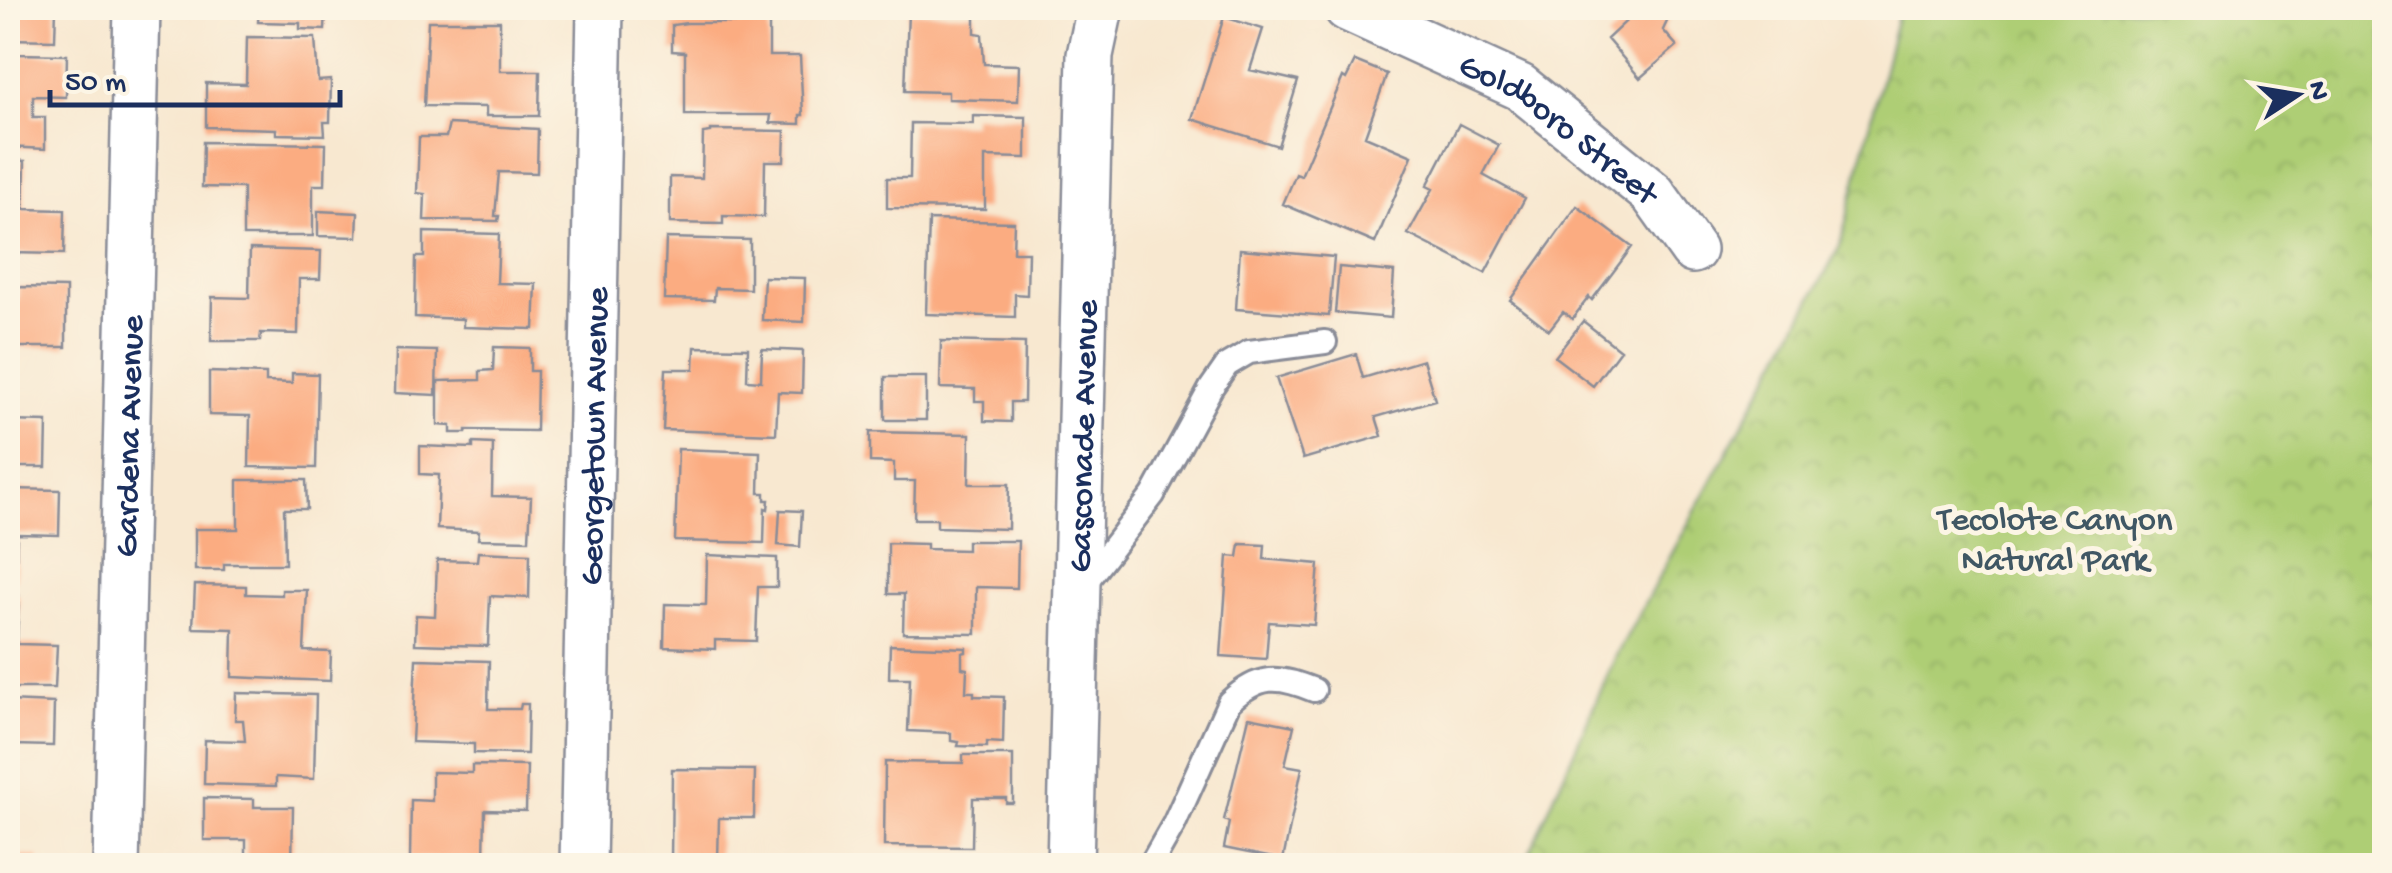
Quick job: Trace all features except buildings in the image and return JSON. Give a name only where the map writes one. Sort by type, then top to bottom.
[{"type":"street","name":"Gardena Avenue","points":[[116,866],[137,8]]},
{"type":"street","name":"Georgetown Avenue","points":[[583,866],[600,8]]},
{"type":"street","name":"Gasconade Avenue","points":[[1070,866],[1090,55],[1100,8]]},
{"type":"street","name":"Goldboro Street","points":[[1348,8],[1520,87],[1653,194],[1693,250]]},
{"type":"lane","points":[[1077,594],[1153,494],[1227,365],[1249,352],[1325,342]]},
{"type":"lane","points":[[1150,866],[1174,824],[1229,702],[1244,688],[1264,680],[1285,678],[1314,690]]},
{"type":"green space","name":"Tecolote Canyon Natural Park","points":[[1899,8],[2384,8],[2384,865],[1524,865],[1616,656],[1840,246]]}]
